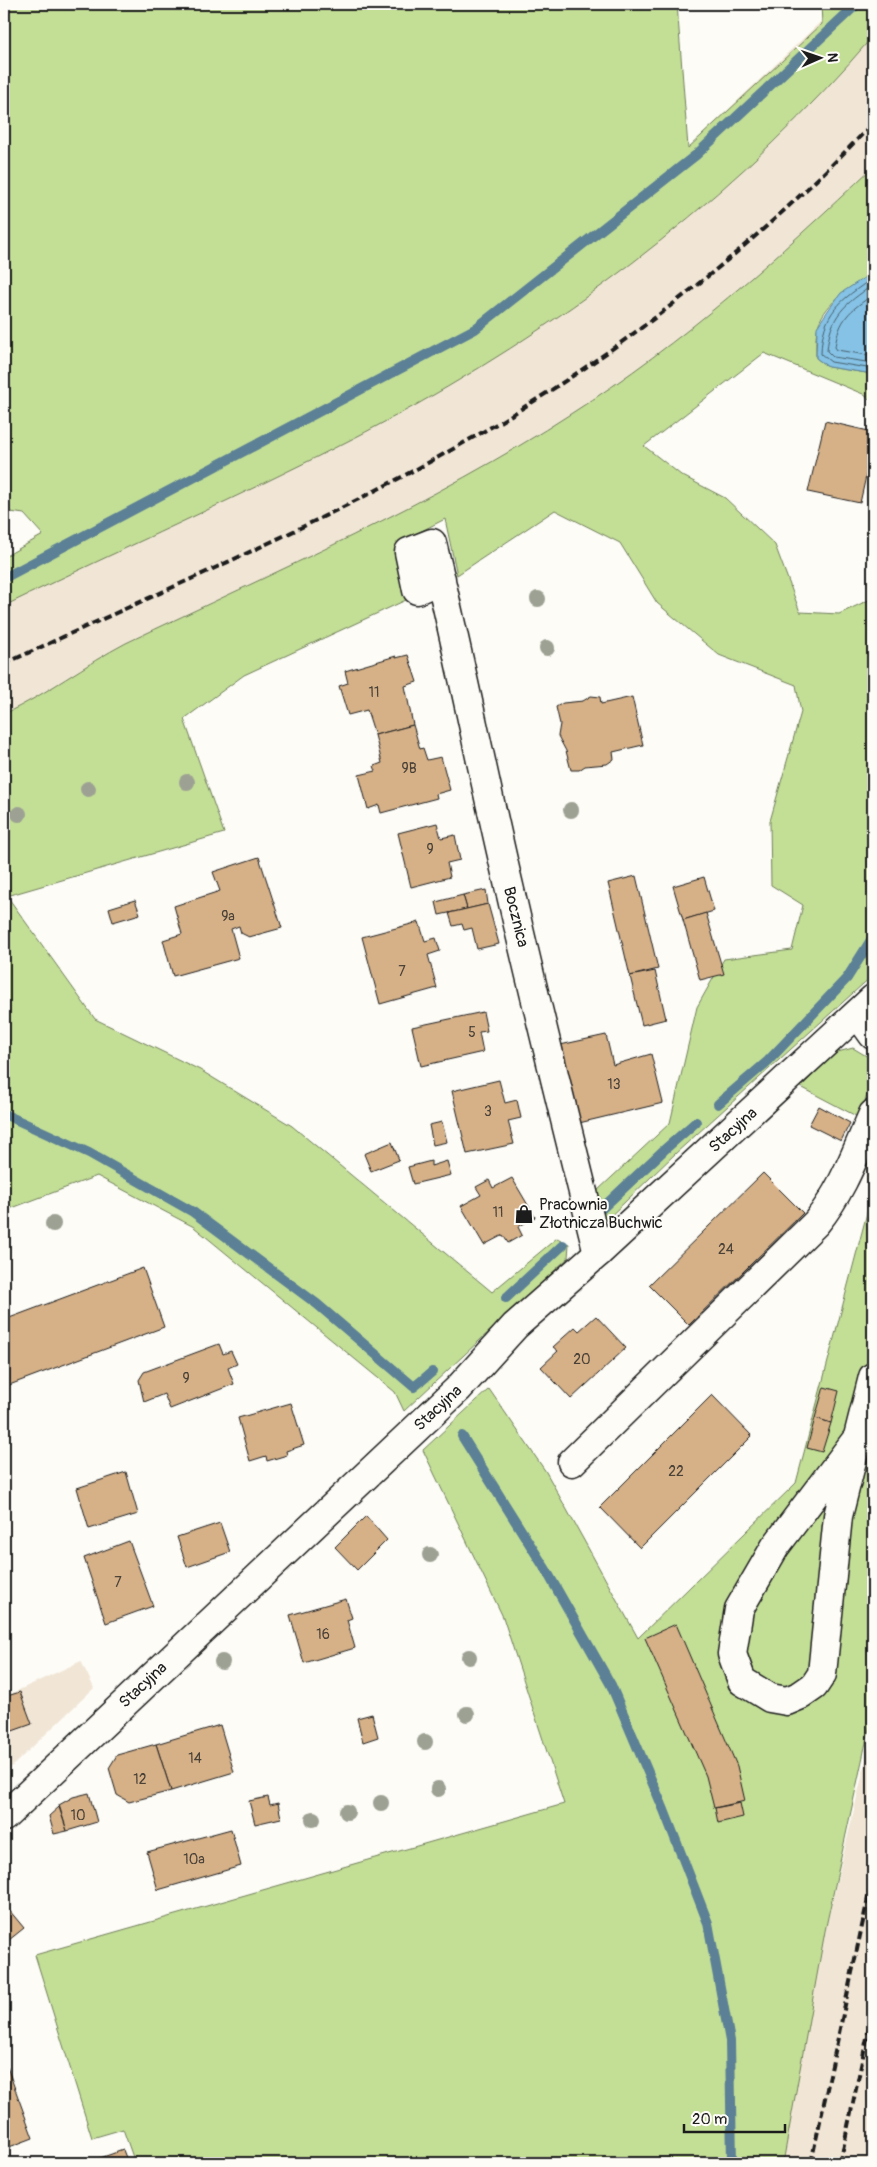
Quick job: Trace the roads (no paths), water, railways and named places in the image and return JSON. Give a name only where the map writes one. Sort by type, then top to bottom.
[{"type":"street","name":"Bocznica","points":[[441,580],[508,885],[598,1253]]},
{"type":"street","name":"Stacyjna","points":[[4,1816],[458,1389],[515,1326],[598,1253],[870,1024]]},
{"type":"street","points":[[572,1462],[816,1223],[829,1207],[855,1160],[873,1114]]},
{"type":"street","points":[[856,1440],[775,1547],[739,1609],[732,1654],[742,1681],[770,1698],[787,1701],[801,1695],[814,1686],[822,1674],[838,1516],[873,1377]]},
{"type":"water","points":[[873,272],[873,374],[828,367],[816,358],[817,327],[841,293]]},
{"type":"waterway","points":[[4,578],[475,329],[696,155],[857,4]]},
{"type":"waterway","points":[[718,1104],[768,1061],[847,978],[873,937]]},
{"type":"waterway","points":[[4,1114],[89,1153],[193,1212],[317,1304],[414,1387],[432,1372]]},
{"type":"waterway","points":[[594,1216],[696,1122]]},
{"type":"waterway","points":[[506,1298],[563,1245]]},
{"type":"waterway","points":[[462,1436],[546,1570],[611,1685],[664,1810],[708,1923],[730,2041],[732,2163]]},
{"type":"railway","points":[[4,664],[192,579],[316,520],[378,489],[498,423],[599,358],[696,286],[787,207],[873,123]]},
{"type":"railway","points":[[811,2163],[873,1875]]},
{"type":"railway","points":[[840,2163],[873,2010]]},
{"type":"place","name":"Pracownia Złotnicza Buchwic","points":[[524,1214]]}]
